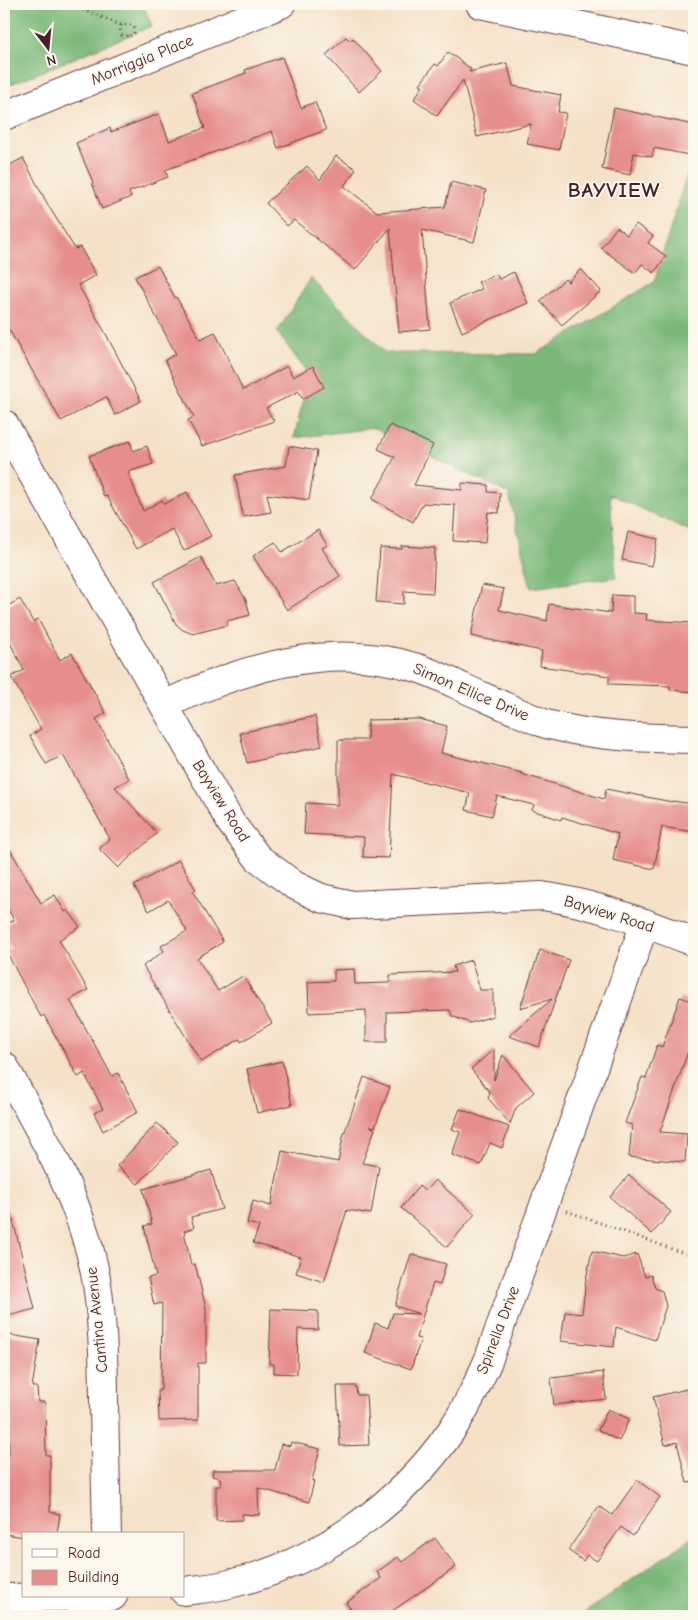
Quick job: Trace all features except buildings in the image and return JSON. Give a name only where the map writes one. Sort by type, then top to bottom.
[{"type":"street","name":"Morriggia Place","points":[[4,116],[281,4]]},
{"type":"street","points":[[480,4],[694,50]]},
{"type":"street","name":"Bayview Road","points":[[4,424],[231,823],[258,858],[294,885],[321,898],[352,904],[542,896],[570,900],[645,923],[694,942]]},
{"type":"street","name":"Simon Ellice Drive","points":[[164,705],[225,679],[256,670],[314,658],[338,656],[364,657],[414,667],[546,724],[565,729],[624,737],[694,739]]},
{"type":"street","name":"Spinella Drive","points":[[185,1591],[226,1585],[265,1573],[295,1562],[322,1548],[366,1519],[400,1490],[427,1462],[450,1432],[468,1403],[488,1361],[645,923]]},
{"type":"street","name":"Cantina Avenue","points":[[4,1066],[67,1183],[81,1225],[96,1283],[103,1352],[108,1532]]},
{"type":"street","points":[[4,1598],[22,1598]]},
{"type":"path","points":[[69,4],[122,25],[131,25],[135,29],[134,33],[128,36],[122,35],[120,29],[122,25]]},
{"type":"path","points":[[564,1210],[694,1257]]},
{"type":"green space","points":[[4,4],[143,4],[152,26],[4,87]]},
{"type":"green space","points":[[691,161],[694,161],[694,533],[610,494],[616,577],[531,588],[509,494],[374,428],[294,438],[309,375],[277,332],[311,278],[386,353],[536,354],[654,282]]},
{"type":"green space","points":[[694,1536],[694,1616],[580,1616]]},
{"type":"district","name":"BAYVIEW","points":[[614,190]]}]
